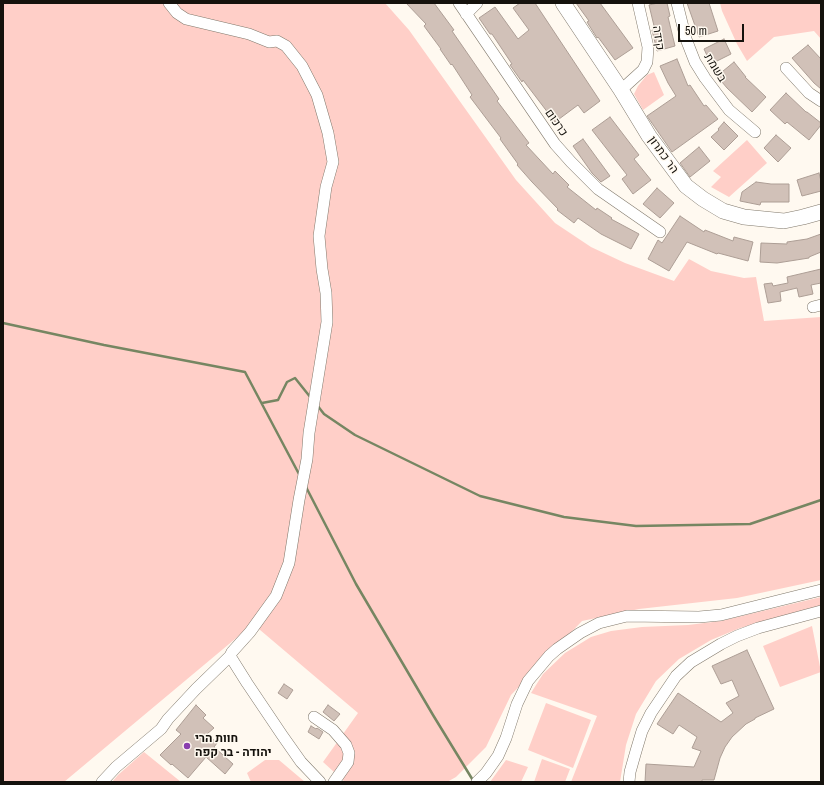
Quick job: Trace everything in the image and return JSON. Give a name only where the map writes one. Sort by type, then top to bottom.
[{"type":"street","points":[[102,782],[116,767],[161,729],[182,704],[230,656],[250,632],[276,596],[289,563],[307,459],[309,433],[327,322],[326,293],[319,236],[326,187],[333,162],[328,133],[317,95],[302,66],[286,46],[277,41],[269,42],[249,34],[186,19],[177,13],[169,3]]},
{"type":"street","name":"כרכום","points":[[459,3],[555,144],[598,189],[660,232]]},
{"type":"street","points":[[466,14],[477,3]]},
{"type":"street","name":"הר כתרון","points":[[562,3],[649,136],[686,186],[710,203],[723,210],[744,217],[766,220],[784,220],[804,217],[821,212]]},
{"type":"street","name":"קידה","points":[[620,90],[643,70],[647,62],[648,47],[638,3]]},
{"type":"street","name":"בשמת","points":[[677,3],[691,51],[704,78],[729,110],[755,132]]},
{"type":"street","points":[[786,68],[809,92],[821,101]]},
{"type":"street","points":[[477,782],[486,773],[498,756],[506,738],[517,704],[528,681],[548,656],[580,633],[599,623],[627,616],[699,617],[721,615],[821,590]]},
{"type":"street","points":[[629,782],[630,772],[642,731],[651,713],[676,676],[691,662],[737,636],[758,628],[821,611]]},
{"type":"street","points":[[230,656],[282,736],[301,762],[320,782]]},
{"type":"street","points":[[314,717],[333,730],[346,745],[349,753],[348,762],[334,782]]},
{"type":"shaded area","points":[[3,3],[385,3],[409,30],[516,180],[555,223],[591,247],[625,263],[674,281],[689,259],[711,271],[744,278],[756,277],[764,321],[821,317],[821,580],[737,598],[639,609],[582,621],[511,695],[486,747],[456,777],[447,782],[345,782],[323,762],[358,713],[253,624],[64,782],[3,782]]},
{"type":"shaded area","points":[[720,3],[821,4],[821,39],[814,31],[774,37],[747,61],[737,44],[722,11]]},
{"type":"shaded area","points":[[654,72],[664,95],[643,110],[634,94],[638,86],[647,75]]},
{"type":"shaded area","points":[[747,140],[767,163],[729,197],[711,187],[721,177],[713,171]]},
{"type":"shaded area","points":[[821,597],[821,606],[740,628],[711,640],[679,659],[656,681],[636,714],[626,745],[620,782],[571,782],[597,716],[531,693],[543,674],[565,653],[591,637],[611,631],[721,621]]},
{"type":"shaded area","points":[[812,626],[821,672],[780,687],[763,646]]},
{"type":"shaded area","points":[[546,703],[591,720],[573,768],[528,750]]},
{"type":"shaded area","points":[[144,752],[181,782],[112,782]]},
{"type":"shaded area","points":[[542,759],[570,769],[565,782],[534,782]]},
{"type":"shaded area","points":[[265,760],[279,760],[305,782],[251,782],[247,773]]},
{"type":"shaded area","points":[[506,760],[528,767],[521,782],[490,782]]},
{"type":"building","points":[[406,3],[434,3],[454,30],[452,31],[499,99],[497,101],[529,143],[526,145],[553,174],[555,171],[569,185],[567,187],[596,210],[597,208],[612,218],[611,219],[639,234],[631,249],[601,234],[578,218],[574,223],[557,210],[558,209],[517,165],[518,164],[500,139],[501,138],[470,97],[472,95],[452,64],[451,65],[424,26],[426,24]]},
{"type":"building","points":[[520,3],[535,3],[600,101],[584,113],[578,105],[555,122],[523,80],[522,82],[492,34],[490,34],[479,18],[495,7],[518,39],[529,30],[513,8]]},
{"type":"building","points":[[576,3],[600,3],[633,48],[615,60],[598,37],[597,38],[587,22],[589,21]]},
{"type":"building","points":[[667,3],[670,16],[668,17],[675,46],[657,51],[652,30],[655,30],[649,5]]},
{"type":"building","points":[[687,3],[709,3],[718,31],[699,37]]},
{"type":"building","points":[[724,39],[731,54],[711,64],[704,49]]},
{"type":"building","points":[[808,45],[821,59],[821,89],[792,58]]},
{"type":"building","points":[[677,59],[688,86],[690,85],[704,106],[706,105],[718,119],[672,152],[647,116],[676,96],[660,66]]},
{"type":"building","points":[[734,62],[745,77],[766,97],[752,112],[717,76]]},
{"type":"building","points":[[786,93],[806,112],[821,123],[809,140],[787,122],[785,124],[770,110]]},
{"type":"building","points":[[610,117],[639,155],[634,159],[651,180],[633,194],[622,179],[627,175],[592,130]]},
{"type":"building","points":[[724,122],[738,136],[724,150],[711,137],[719,130],[718,129]]},
{"type":"building","points":[[776,135],[791,148],[778,162],[764,148]]},
{"type":"building","points":[[583,139],[610,176],[601,182],[592,173],[573,146]]},
{"type":"building","points":[[699,147],[710,161],[690,177],[680,163]]},
{"type":"building","points":[[819,173],[821,191],[802,196],[797,180]]},
{"type":"building","points":[[756,182],[789,184],[789,202],[761,202],[760,205],[740,201],[742,192]]},
{"type":"building","points":[[657,188],[674,203],[660,218],[643,204]]},
{"type":"building","points":[[680,216],[704,232],[705,230],[733,241],[734,237],[753,242],[748,261],[717,254],[687,242],[669,271],[648,259],[658,240],[662,243]]},
{"type":"building","points":[[821,234],[821,252],[809,258],[777,263],[760,262],[761,243],[787,244],[787,242],[807,239]]},
{"type":"building","points":[[821,269],[821,283],[811,285],[813,294],[799,297],[797,288],[780,292],[781,301],[768,303],[764,284],[772,283],[773,286],[788,283],[787,277]]},
{"type":"building","points":[[747,650],[774,709],[746,724],[732,737],[720,758],[714,780],[702,780],[702,782],[645,782],[646,764],[694,767],[701,751],[692,748],[697,737],[679,725],[673,734],[657,724],[678,693],[721,722],[733,713],[726,703],[739,696],[732,680],[721,684],[712,666]]},
{"type":"building","points":[[284,684],[293,690],[287,699],[278,693]]},
{"type":"building","points":[[196,705],[206,715],[203,718],[214,728],[207,734],[217,743],[214,747],[233,764],[225,774],[206,757],[188,778],[160,755],[181,734],[176,730]]},
{"type":"building","points":[[328,705],[340,714],[334,721],[323,712]]},
{"type":"building","points":[[311,726],[323,732],[319,739],[308,732]]},
{"type":"waterway","points":[[3,323],[104,345],[245,372],[300,476]]},
{"type":"waterway","points":[[262,403],[278,400],[287,382],[295,378],[311,398]]},
{"type":"waterway","points":[[317,405],[324,414],[355,435],[480,496],[564,517],[636,526],[750,524],[821,500]]},
{"type":"waterway","points":[[306,487],[356,584],[474,782]]},
{"type":"place","name":"חוות הרי יהודה - בר קפה","points":[[187,746]]}]
